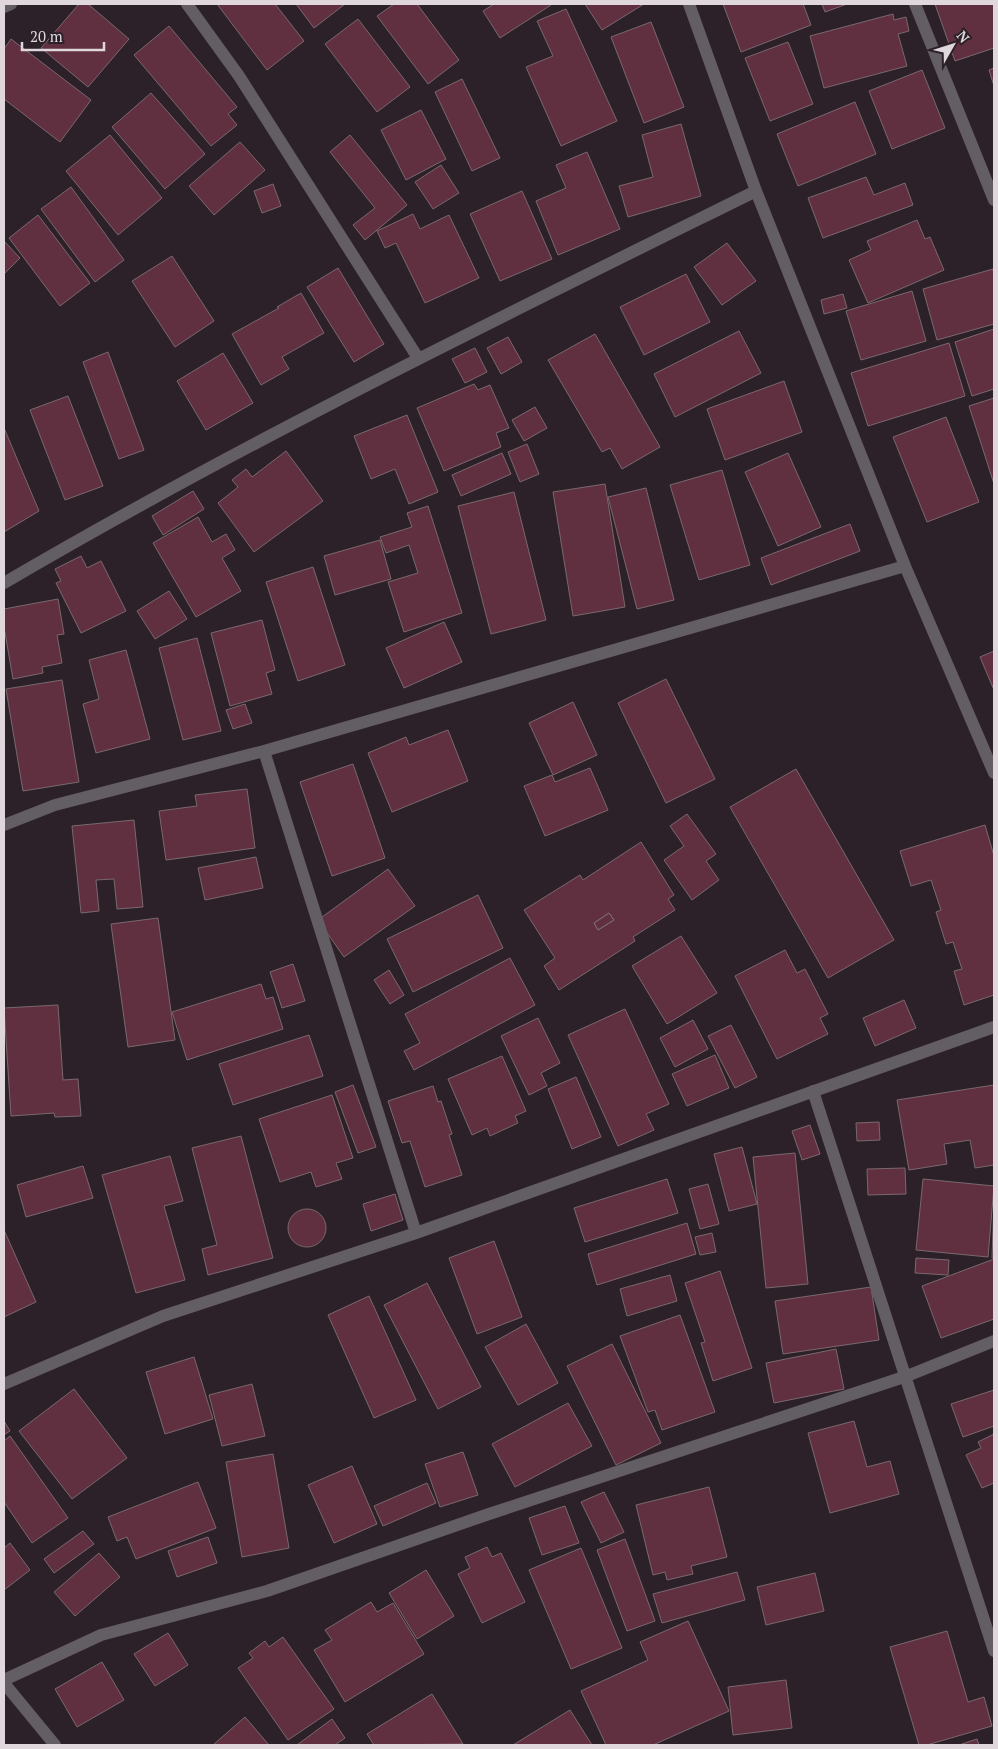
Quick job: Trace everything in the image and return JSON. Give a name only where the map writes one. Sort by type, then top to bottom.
[{"type":"street","points":[[4,7],[11,4]]},
{"type":"street","points":[[187,4],[239,76],[418,358]]},
{"type":"street","points":[[689,4],[756,191],[905,566],[994,773]]},
{"type":"street","points":[[915,4],[994,200]]},
{"type":"street","points":[[4,583],[83,537],[418,358],[756,191]]},
{"type":"street","points":[[4,825],[55,804],[264,751],[905,566]]},
{"type":"street","points":[[264,751],[416,1233]]},
{"type":"street","points":[[4,1384],[163,1316],[416,1233],[994,1027]]},
{"type":"street","points":[[813,1091],[907,1376],[994,1651]]},
{"type":"street","points":[[55,1745],[4,1682],[101,1635],[267,1591],[489,1514],[907,1376],[994,1341]]},
{"type":"building","points":[[79,4],[88,4],[129,39],[88,87],[41,48]]},
{"type":"building","points":[[217,4],[275,4],[304,41],[267,70]]},
{"type":"building","points":[[296,4],[345,4],[314,28]]},
{"type":"building","points":[[394,4],[417,4],[459,60],[428,84],[377,16]]},
{"type":"building","points":[[494,4],[551,5],[500,38],[483,11]]},
{"type":"building","points":[[585,4],[644,4],[602,30]]},
{"type":"building","points":[[723,4],[803,4],[811,25],[741,52]]},
{"type":"building","points":[[822,4],[847,4],[825,12]]},
{"type":"building","points":[[935,4],[994,4],[994,48],[955,61]]},
{"type":"building","points":[[566,9],[617,121],[561,146],[526,67],[553,56],[537,21]]},
{"type":"building","points":[[893,14],[894,20],[906,17],[909,31],[898,34],[907,66],[824,88],[810,36]]},
{"type":"building","points":[[358,19],[410,87],[377,112],[325,44]]},
{"type":"building","points":[[651,22],[684,107],[644,123],[611,37]]},
{"type":"building","points":[[169,26],[237,107],[228,114],[237,125],[211,146],[134,55]]},
{"type":"building","points":[[11,39],[91,100],[60,142],[4,99],[4,49]]},
{"type":"building","points":[[788,42],[813,104],[770,121],[745,58]]},
{"type":"building","points":[[994,68],[994,86],[989,70]]},
{"type":"building","points":[[922,70],[945,128],[892,149],[869,91]]},
{"type":"building","points":[[462,79],[500,158],[472,171],[435,92]]},
{"type":"building","points":[[151,93],[205,154],[165,189],[112,127]]},
{"type":"building","points":[[855,102],[876,154],[798,186],[777,134]]},
{"type":"building","points":[[421,110],[446,159],[406,180],[381,130]]},
{"type":"building","points":[[681,124],[701,196],[628,217],[619,186],[653,177],[642,135]]},
{"type":"building","points":[[110,135],[162,198],[118,235],[66,171]]},
{"type":"building","points":[[350,135],[407,205],[365,240],[353,225],[375,208],[330,152]]},
{"type":"building","points":[[240,142],[265,170],[214,215],[189,186]]},
{"type":"building","points":[[587,152],[620,229],[558,255],[536,201],[566,188],[556,165]]},
{"type":"building","points":[[441,165],[459,193],[433,209],[415,182]]},
{"type":"building","points":[[866,177],[874,195],[905,183],[913,205],[823,238],[808,198]]},
{"type":"building","points":[[273,184],[281,206],[262,213],[254,191]]},
{"type":"building","points":[[71,187],[124,260],[95,282],[41,209]]},
{"type":"building","points":[[522,191],[552,259],[500,281],[470,214]]},
{"type":"building","points":[[413,214],[420,229],[449,215],[479,278],[425,303],[396,243],[385,248],[377,231]]},
{"type":"building","points":[[38,215],[90,283],[60,306],[9,238]]},
{"type":"building","points":[[917,220],[925,239],[930,237],[944,270],[868,303],[849,260],[871,250],[867,241]]},
{"type":"building","points":[[4,241],[20,258],[4,274]]},
{"type":"building","points":[[727,243],[756,281],[722,305],[694,267]]},
{"type":"building","points":[[172,256],[214,321],[175,347],[132,281]]},
{"type":"building","points":[[338,268],[384,344],[354,362],[307,287]]},
{"type":"building","points":[[993,269],[994,324],[937,340],[923,289]]},
{"type":"building","points":[[686,274],[710,322],[644,355],[620,307]]},
{"type":"building","points":[[912,291],[926,341],[861,360],[846,311]]},
{"type":"building","points":[[301,293],[324,333],[282,357],[289,369],[261,385],[232,334],[279,308],[277,307]]},
{"type":"building","points":[[843,294],[847,308],[824,314],[821,300]]},
{"type":"building","points":[[994,329],[994,389],[972,396],[955,342]]},
{"type":"building","points":[[739,331],[761,373],[675,417],[654,374]]},
{"type":"building","points":[[595,334],[660,447],[622,469],[610,448],[602,452],[548,360]]},
{"type":"building","points":[[508,337],[522,362],[501,374],[487,348]]},
{"type":"building","points":[[949,343],[965,396],[868,426],[851,373]]},
{"type":"building","points":[[475,348],[487,372],[465,383],[452,359]]},
{"type":"building","points":[[108,352],[144,450],[119,459],[83,362]]},
{"type":"building","points":[[223,353],[253,403],[206,430],[177,381]]},
{"type":"building","points":[[784,381],[802,432],[725,460],[707,409]]},
{"type":"building","points":[[474,384],[478,390],[490,385],[509,428],[496,433],[501,447],[444,471],[417,408]]},
{"type":"building","points":[[68,396],[103,486],[65,500],[30,410]]},
{"type":"building","points":[[994,398],[994,484],[969,406]]},
{"type":"building","points":[[535,407],[547,428],[524,441],[512,420]]},
{"type":"building","points":[[407,415],[438,492],[409,504],[395,469],[371,479],[354,436]]},
{"type":"building","points":[[946,417],[979,502],[927,522],[893,437]]},
{"type":"building","points":[[4,428],[39,511],[4,532]]},
{"type":"building","points":[[527,444],[539,474],[520,482],[508,452]]},
{"type":"building","points":[[286,451],[323,501],[254,552],[218,503],[238,487],[232,480],[246,469],[252,477]]},
{"type":"building","points":[[502,453],[511,474],[461,496],[452,475]]},
{"type":"building","points":[[788,453],[821,527],[778,546],[745,472]]},
{"type":"building","points":[[722,470],[750,565],[699,580],[670,485]]},
{"type":"building","points":[[605,484],[625,607],[573,616],[553,492]]},
{"type":"building","points":[[646,488],[674,600],[637,609],[608,497]]},
{"type":"building","points":[[193,491],[204,509],[163,535],[152,516]]},
{"type":"building","points":[[514,492],[546,620],[491,634],[458,506]]},
{"type":"building","points":[[428,506],[462,613],[404,632],[388,582],[418,573],[409,545],[386,553],[380,537],[412,527],[407,513]]},
{"type":"building","points":[[198,517],[212,542],[226,534],[235,550],[222,558],[241,591],[196,617],[153,543]]},
{"type":"building","points":[[850,524],[860,551],[771,585],[761,558]]},
{"type":"building","points":[[380,540],[391,579],[335,595],[324,556]]},
{"type":"building","points":[[81,556],[87,568],[101,561],[126,611],[81,633],[56,583],[61,581],[55,569]]},
{"type":"building","points":[[313,567],[345,665],[298,681],[266,582]]},
{"type":"building","points":[[169,591],[187,619],[155,639],[137,611]]},
{"type":"building","points":[[58,599],[64,634],[57,635],[62,663],[42,667],[43,673],[13,679],[4,627],[4,609]]},
{"type":"building","points":[[262,620],[275,670],[266,673],[272,694],[230,706],[211,633]]},
{"type":"building","points":[[444,622],[462,662],[404,688],[386,648]]},
{"type":"building","points":[[197,638],[221,731],[183,740],[159,648]]},
{"type":"building","points":[[126,650],[150,739],[96,753],[83,704],[99,699],[89,660]]},
{"type":"building","points":[[994,651],[994,690],[980,657]]},
{"type":"building","points":[[666,679],[715,779],[666,803],[618,703]]},
{"type":"building","points":[[62,680],[79,782],[23,791],[6,689]]},
{"type":"building","points":[[573,702],[597,755],[553,775],[529,723]]},
{"type":"building","points":[[245,704],[252,723],[233,729],[226,710]]},
{"type":"building","points":[[448,730],[468,781],[392,812],[368,753],[406,737],[409,745]]},
{"type":"building","points":[[353,764],[385,858],[332,876],[300,782]]},
{"type":"building","points":[[590,768],[608,810],[545,836],[524,786],[552,775],[555,782]]},
{"type":"building","points":[[796,769],[894,940],[828,978],[730,807]]},
{"type":"building","points":[[247,789],[255,848],[166,860],[159,811],[197,806],[195,795]]},
{"type":"building","points":[[687,814],[716,854],[706,861],[719,880],[692,900],[664,860],[684,846],[670,826]]},
{"type":"building","points":[[134,820],[143,907],[117,909],[114,879],[96,880],[99,911],[81,913],[72,826]]},
{"type":"building","points":[[985,825],[994,856],[994,995],[964,1005],[954,971],[962,969],[953,942],[946,944],[936,912],[941,910],[931,880],[911,886],[900,851]]},
{"type":"building","points":[[641,842],[674,895],[668,899],[675,910],[633,937],[635,941],[559,990],[544,966],[555,958],[524,910],[580,875],[583,880]],"holes":[[[609,913],[614,920],[598,930],[594,923]]]},
{"type":"building","points":[[256,857],[263,888],[205,900],[198,868]]},
{"type":"building","points":[[388,869],[415,906],[344,957],[318,920]]},
{"type":"building","points":[[478,895],[503,948],[413,992],[387,939]]},
{"type":"building","points":[[609,913],[614,920],[598,930],[594,923]]},
{"type":"building","points":[[158,918],[175,1040],[128,1047],[111,924]]},
{"type":"building","points":[[681,936],[717,993],[667,1024],[632,966]]},
{"type":"building","points":[[785,950],[797,973],[805,969],[828,1014],[820,1018],[828,1034],[777,1059],[735,976]]},
{"type":"building","points":[[510,958],[535,1005],[414,1070],[404,1051],[420,1043],[405,1014]]},
{"type":"building","points":[[293,964],[305,1001],[282,1008],[270,972]]},
{"type":"building","points":[[389,970],[404,995],[390,1004],[374,980]]},
{"type":"building","points":[[261,984],[266,999],[273,997],[283,1029],[187,1060],[172,1012]]},
{"type":"building","points":[[904,1000],[916,1028],[875,1046],[863,1018]]},
{"type":"building","points":[[58,1005],[63,1080],[78,1079],[81,1116],[55,1117],[54,1113],[11,1116],[4,1008]]},
{"type":"building","points":[[625,1009],[669,1104],[646,1114],[654,1130],[618,1146],[568,1035]]},
{"type":"building","points":[[538,1018],[560,1063],[541,1073],[547,1086],[529,1095],[501,1036]]},
{"type":"building","points":[[693,1020],[708,1049],[675,1067],[660,1038]]},
{"type":"building","points":[[731,1025],[757,1077],[735,1088],[708,1036]]},
{"type":"building","points":[[309,1035],[323,1076],[233,1105],[219,1064]]},
{"type":"building","points":[[715,1055],[729,1088],[687,1106],[672,1074]]},
{"type":"building","points":[[502,1056],[526,1111],[515,1116],[518,1123],[490,1136],[487,1128],[472,1135],[448,1079]]},
{"type":"building","points":[[576,1077],[601,1137],[572,1149],[548,1089]]},
{"type":"building","points":[[353,1085],[376,1147],[358,1153],[335,1092]]},
{"type":"building","points":[[994,1085],[994,1165],[975,1168],[970,1140],[944,1144],[947,1164],[909,1170],[897,1100]]},
{"type":"building","points":[[433,1086],[438,1102],[441,1101],[452,1134],[449,1135],[462,1175],[425,1187],[410,1141],[402,1143],[388,1101]]},
{"type":"building","points":[[332,1095],[353,1158],[336,1163],[342,1179],[316,1187],[311,1172],[280,1182],[259,1119]]},
{"type":"building","points":[[879,1122],[880,1140],[857,1141],[856,1123]]},
{"type":"building","points":[[810,1125],[820,1154],[802,1160],[792,1131]]},
{"type":"building","points":[[241,1136],[273,1258],[208,1275],[202,1249],[217,1245],[192,1148]]},
{"type":"building","points":[[742,1147],[757,1204],[729,1211],[714,1154]]},
{"type":"building","points":[[795,1153],[808,1284],[766,1288],[753,1157]]},
{"type":"building","points":[[170,1156],[183,1201],[164,1206],[185,1280],[136,1293],[102,1175]]},
{"type":"building","points":[[83,1166],[93,1198],[26,1217],[17,1185]]},
{"type":"building","points":[[905,1168],[906,1194],[868,1195],[867,1169]]},
{"type":"building","points":[[667,1179],[678,1213],[585,1242],[574,1208]]},
{"type":"building","points":[[923,1179],[994,1186],[988,1257],[916,1250]]},
{"type":"building","points":[[708,1184],[719,1224],[700,1229],[689,1189]]},
{"type":"building","points":[[395,1194],[403,1220],[371,1231],[363,1204]]},
{"type":"building","points":[[994,1201],[994,1258],[992,1258]]},
{"type":"building","points":[[307,1209],[320,1215],[326,1228],[320,1241],[307,1247],[294,1241],[288,1228],[294,1215]]},
{"type":"building","points":[[687,1223],[696,1254],[597,1285],[588,1254]]},
{"type":"building","points":[[4,1230],[36,1302],[4,1317]]},
{"type":"building","points":[[712,1233],[716,1252],[700,1255],[695,1237]]},
{"type":"building","points":[[494,1241],[522,1317],[477,1334],[449,1258]]},
{"type":"building","points":[[916,1258],[949,1260],[948,1275],[915,1273]]},
{"type":"building","points":[[994,1259],[994,1319],[941,1338],[922,1286]]},
{"type":"building","points":[[720,1271],[752,1368],[713,1381],[701,1343],[705,1342],[685,1283]]},
{"type":"building","points":[[670,1275],[677,1301],[627,1316],[620,1289]]},
{"type":"building","points":[[427,1283],[481,1387],[438,1409],[384,1305]]},
{"type":"building","points":[[871,1287],[879,1340],[783,1354],[775,1301]]},
{"type":"building","points":[[369,1296],[416,1400],[374,1418],[328,1315]]},
{"type":"building","points":[[680,1315],[715,1412],[662,1430],[655,1410],[648,1412],[620,1336]]},
{"type":"building","points":[[526,1324],[558,1383],[518,1405],[485,1347]]},
{"type":"building","points":[[612,1344],[661,1443],[616,1465],[567,1366]]},
{"type":"building","points":[[836,1349],[844,1389],[774,1403],[766,1363]]},
{"type":"building","points":[[194,1357],[213,1419],[165,1434],[146,1372]]},
{"type":"building","points":[[252,1384],[265,1436],[222,1446],[209,1395]]},
{"type":"building","points":[[74,1389],[127,1458],[72,1499],[19,1431]]},
{"type":"building","points":[[994,1390],[994,1426],[963,1437],[951,1404]]},
{"type":"building","points":[[568,1403],[592,1446],[515,1487],[492,1444]]},
{"type":"building","points":[[4,1421],[10,1431],[4,1435]]},
{"type":"building","points":[[854,1421],[867,1467],[890,1461],[899,1494],[830,1513],[808,1433]]},
{"type":"building","points":[[994,1434],[994,1483],[982,1488],[966,1455],[981,1448],[978,1442]]},
{"type":"building","points":[[10,1436],[68,1518],[32,1543],[4,1502],[4,1441]]},
{"type":"building","points":[[463,1452],[478,1495],[440,1507],[425,1464]]},
{"type":"building","points":[[273,1454],[289,1548],[242,1557],[226,1462]]},
{"type":"building","points":[[352,1466],[377,1524],[334,1543],[308,1485]]},
{"type":"building","points":[[198,1482],[216,1528],[136,1559],[127,1537],[117,1541],[108,1517]]},
{"type":"building","points":[[427,1483],[436,1503],[383,1526],[374,1506]]},
{"type":"building","points":[[709,1487],[727,1557],[691,1566],[693,1574],[667,1580],[665,1572],[653,1575],[636,1505]]},
{"type":"building","points":[[604,1492],[624,1532],[601,1543],[581,1502]]},
{"type":"building","points":[[565,1506],[579,1543],[542,1555],[529,1518]]},
{"type":"building","points":[[83,1531],[94,1544],[54,1573],[44,1559]]},
{"type":"building","points":[[208,1537],[217,1563],[177,1577],[168,1551]]},
{"type":"building","points":[[625,1539],[655,1621],[627,1631],[597,1550]]},
{"type":"building","points":[[10,1543],[30,1570],[4,1590],[4,1548]]},
{"type":"building","points":[[487,1547],[492,1557],[501,1553],[525,1602],[482,1623],[458,1574],[470,1568],[465,1557]]},
{"type":"building","points":[[581,1548],[622,1648],[571,1669],[529,1570]]},
{"type":"building","points":[[99,1553],[120,1577],[75,1616],[54,1592]]},
{"type":"building","points":[[426,1570],[454,1616],[417,1639],[389,1593]]},
{"type":"building","points":[[737,1572],[745,1600],[662,1623],[653,1594]]},
{"type":"building","points":[[815,1573],[824,1611],[766,1625],[757,1587]]},
{"type":"building","points":[[371,1602],[377,1612],[393,1603],[424,1654],[345,1702],[314,1650],[332,1640],[325,1630]]},
{"type":"building","points":[[688,1621],[729,1711],[653,1745],[606,1745],[581,1691],[648,1660],[640,1642]]},
{"type":"building","points":[[947,1631],[968,1702],[984,1697],[992,1726],[927,1745],[919,1745],[890,1647]]},
{"type":"building","points":[[168,1633],[188,1665],[155,1686],[134,1654]]},
{"type":"building","points":[[283,1637],[334,1709],[288,1740],[238,1668],[253,1658],[249,1653],[265,1641],[269,1647]]},
{"type":"building","points":[[102,1662],[124,1700],[77,1727],[55,1689]]},
{"type":"building","points":[[786,1680],[792,1728],[733,1735],[728,1687]]},
{"type":"building","points":[[432,1694],[463,1744],[374,1745],[367,1734]]},
{"type":"building","points":[[570,1710],[592,1745],[513,1745]]},
{"type":"building","points":[[245,1717],[269,1745],[213,1745]]},
{"type":"building","points":[[332,1719],[345,1738],[335,1745],[297,1745]]},
{"type":"building","points":[[977,1739],[979,1745],[959,1745]]}]
